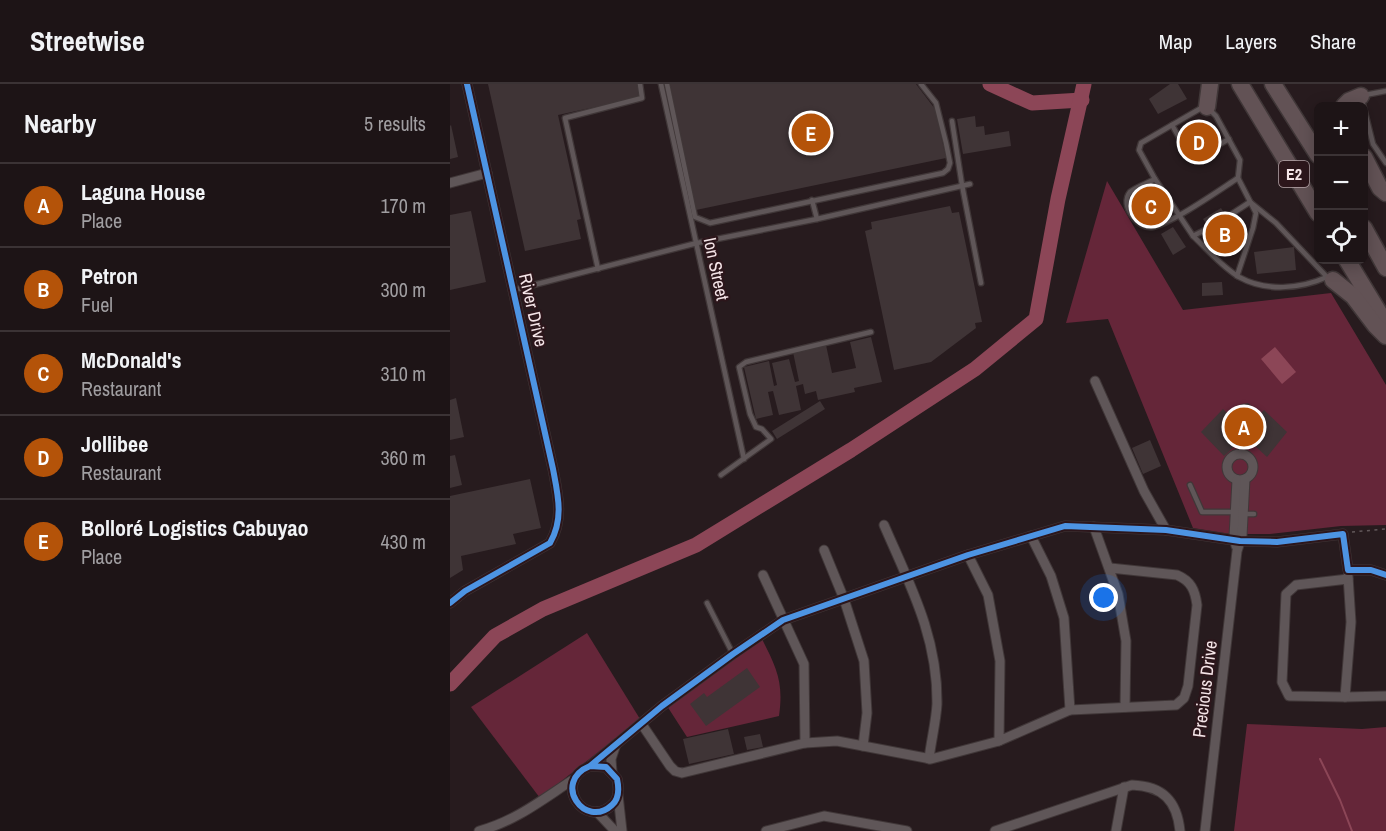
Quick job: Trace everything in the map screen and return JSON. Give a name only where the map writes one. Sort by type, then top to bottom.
[{"type":"highway","points":[[1207,107],[1210,84]]},
{"type":"highway","name":"E2","points":[[1240,84],[1316,210]]},
{"type":"highway","name":"E2","points":[[1273,84],[1314,149]]},
{"type":"highway","points":[[1348,102],[1361,96]]},
{"type":"highway","points":[[1368,165],[1380,188],[1386,193]]},
{"type":"highway","points":[[1368,230],[1377,235],[1386,236]]},
{"type":"highway","points":[[1368,234],[1386,268]]},
{"type":"highway","points":[[1349,264],[1386,324]]},
{"type":"highway","points":[[1330,278],[1353,296],[1386,336]]},
{"type":"street","name":"River Drive","points":[[450,603],[465,591],[550,543],[556,532],[559,503],[467,84]]},
{"type":"street","points":[[450,183],[487,173]]},
{"type":"street","points":[[1095,381],[1144,491],[1166,530]]},
{"type":"street","name":"Precious Drive","points":[[1205,831],[1237,544],[1241,479]]},
{"type":"street","points":[[884,525],[927,626],[935,661],[937,706],[929,759]]},
{"type":"street","points":[[479,831],[501,825],[538,805],[590,766],[640,723],[783,620],[968,555],[1065,526],[1166,530],[1237,544],[1343,534],[1351,622],[1345,697]]},
{"type":"street","points":[[1094,527],[1118,594],[1126,641],[1125,707]]},
{"type":"street","points":[[1031,536],[1051,576],[1064,618],[1070,710]]},
{"type":"street","points":[[824,550],[844,599],[864,661],[867,713],[863,746]]},
{"type":"street","points":[[968,555],[988,595],[1000,661],[999,741]]},
{"type":"street","points":[[640,723],[669,766],[682,773],[806,743],[837,741],[929,759],[999,741],[1070,710],[1176,705],[1184,698],[1188,686],[1197,605],[1192,585],[1177,575],[1110,568]]},
{"type":"street","points":[[1386,575],[1371,570],[1296,585],[1286,594],[1282,682],[1289,696],[1386,696]]},
{"type":"street","points":[[763,575],[804,664],[806,743]]},
{"type":"street","points":[[612,772],[611,759],[618,742]]},
{"type":"street","points":[[590,766],[606,767],[617,779],[622,831]]},
{"type":"street","points":[[574,778],[572,790],[578,803],[590,811],[597,812],[610,807],[618,795]]},
{"type":"street","points":[[995,831],[1023,826],[1124,787],[1144,785],[1155,789],[1173,802],[1180,831]]},
{"type":"street","points":[[1116,831],[1124,787]]},
{"type":"street","points":[[557,790],[572,790]]},
{"type":"street","points":[[597,812],[615,831]]},
{"type":"street","points":[[766,831],[824,816],[878,829],[907,831]]},
{"type":"lane","points":[[598,270],[565,118],[642,98],[640,84]]},
{"type":"lane","name":"Ion Street","points":[[661,84],[744,459]]},
{"type":"lane","points":[[667,84],[695,217],[710,223],[943,173],[948,169],[950,163],[936,103],[921,84]]},
{"type":"lane","points":[[1376,84],[1383,91]]},
{"type":"lane","points":[[1383,91],[1361,96],[1373,144],[1386,163]]},
{"type":"lane","points":[[1237,276],[1256,220],[1256,213],[1250,202],[1238,178],[1240,160],[1216,116],[1207,107],[1203,107],[1141,143],[1139,150],[1141,156],[1193,236],[1237,276],[1250,282],[1278,287],[1307,286],[1330,278],[1276,223],[1250,202]]},
{"type":"lane","points":[[952,121],[981,283]]},
{"type":"lane","points":[[1172,125],[1192,160],[1229,139]]},
{"type":"lane","points":[[1155,179],[1131,192],[1126,205],[1139,225],[1147,228],[1155,227],[1179,215],[1238,178]]},
{"type":"lane","points":[[514,290],[697,243],[817,219],[970,183]]},
{"type":"lane","points":[[812,201],[817,219]]},
{"type":"lane","points":[[1227,217],[1250,202]]},
{"type":"lane","points":[[1193,236],[1209,228]]},
{"type":"lane","points":[[721,475],[771,440],[762,429],[756,427],[750,414],[739,367],[746,362],[871,332]]},
{"type":"lane","points":[[1190,485],[1202,512],[1254,514]]},
{"type":"lane","points":[[707,603],[733,654]]},
{"type":"path","points":[[1343,534],[1386,529]]},
{"type":"shaded area","points":[[1107,181],[1183,310],[1331,293],[1386,385],[1386,525],[1341,526],[1270,534],[1245,534],[1233,483],[1231,534],[1193,528],[1108,319],[1066,323]]},
{"type":"shaded area","points":[[1275,347],[1296,372],[1282,384],[1261,359]]},
{"type":"shaded area","points":[[587,633],[640,719],[540,798],[471,707]]},
{"type":"shaded area","points":[[761,637],[778,675],[779,716],[687,737],[667,706]]},
{"type":"shaded area","points":[[1247,724],[1362,729],[1386,727],[1386,831],[1234,831]]},
{"type":"building","points":[[488,84],[638,84],[641,97],[558,115],[581,219],[577,220],[581,239],[525,251]]},
{"type":"building","points":[[670,84],[916,84],[935,109],[946,158],[696,210]]},
{"type":"building","points":[[1170,84],[1178,84],[1187,99],[1158,114],[1149,99]]},
{"type":"building","points":[[975,116],[976,127],[984,126],[985,135],[1009,131],[1011,146],[963,154],[957,119]]},
{"type":"building","points":[[1208,124],[1218,140],[1194,155],[1184,139]]},
{"type":"building","points":[[450,126],[458,157],[450,159]]},
{"type":"building","points":[[950,206],[952,213],[959,212],[982,322],[975,323],[976,328],[931,362],[894,370],[865,231],[872,229],[871,222]]},
{"type":"building","points":[[1221,208],[1241,240],[1224,251],[1203,219]]},
{"type":"building","points":[[471,211],[486,282],[450,290],[450,215]]},
{"type":"building","points":[[1173,227],[1186,247],[1173,255],[1161,234]]},
{"type":"building","points":[[1294,247],[1296,270],[1257,274],[1254,252]]},
{"type":"building","points":[[1222,282],[1223,295],[1202,296],[1202,283]]},
{"type":"building","points":[[871,337],[882,382],[854,388],[855,392],[818,400],[816,391],[805,394],[803,384],[796,386],[801,410],[779,415],[773,391],[768,392],[773,415],[756,419],[744,367],[769,361],[774,386],[777,385],[772,363],[789,359],[795,382],[799,381],[793,352],[826,345],[832,373],[856,368],[850,342]]},
{"type":"building","points":[[456,398],[464,437],[450,440],[450,400]]},
{"type":"building","points":[[820,401],[825,409],[777,439],[772,431]]},
{"type":"building","points":[[1248,403],[1254,408],[1250,418],[1253,421],[1264,410],[1287,432],[1267,457],[1253,444],[1237,444],[1224,456],[1201,432],[1223,409],[1235,421],[1238,418],[1236,409],[1241,404]]},
{"type":"building","points":[[1150,440],[1161,466],[1143,474],[1132,448]]},
{"type":"building","points":[[455,455],[462,485],[450,488],[450,456]]},
{"type":"building","points":[[530,479],[541,528],[513,534],[516,544],[461,556],[463,570],[450,578],[450,496]]},
{"type":"building","points":[[747,668],[760,687],[706,726],[690,704],[704,693],[707,697]]},
{"type":"building","points":[[728,729],[734,754],[689,764],[683,739]]},
{"type":"building","points":[[760,734],[763,747],[747,750],[744,737]]},
{"type":"waterway","points":[[990,84],[1032,103],[1082,100]]},
{"type":"waterway","points":[[450,684],[495,636],[543,609],[696,545],[851,450],[975,369],[1036,319],[1058,199],[1084,84]]},
{"type":"waterway","points":[[1320,759],[1352,831]]},
{"type":"cycle path","points":[[450,603],[465,591],[550,543],[558,516],[558,498],[553,469],[467,84]]},
{"type":"cycle path","points":[[590,766],[606,767],[617,779],[618,796],[612,805],[602,811],[592,812],[583,808],[576,801],[573,782],[579,773],[662,706],[783,620],[968,555],[1065,526],[1166,530],[1240,541],[1277,542],[1343,534],[1348,570],[1371,570],[1386,575]]},
{"type":"place","name":"Bolloré Logistics Cabuyao","points":[[811,133]]},
{"type":"place","name":"Jollibee","points":[[1199,142]]},
{"type":"place","name":"McDonald's","points":[[1151,206]]},
{"type":"place","name":"Petron","points":[[1225,234]]},
{"type":"place","name":"Laguna House","points":[[1244,427]]}]
